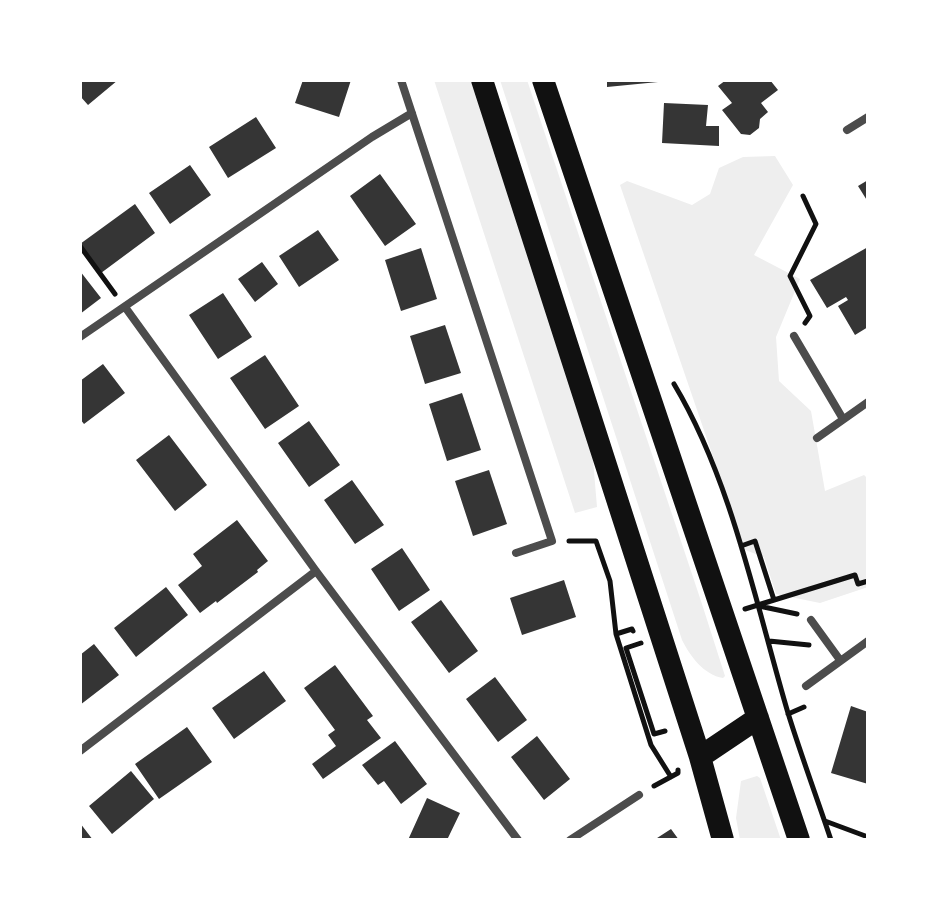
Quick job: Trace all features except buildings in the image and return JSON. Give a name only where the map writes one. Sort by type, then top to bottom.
[{"type":"highway","points":[[482,80],[700,757],[723,840]]},
{"type":"highway","points":[[543,80],[799,840]]},
{"type":"highway","points":[[700,757],[758,718]]},
{"type":"street","points":[[401,80],[552,541],[516,553]]},
{"type":"street","points":[[80,337],[372,137],[412,113]]},
{"type":"street","points":[[847,130],[868,117]]},
{"type":"street","points":[[125,307],[316,571],[518,840]]},
{"type":"street","points":[[794,336],[843,419]]},
{"type":"street","points":[[817,438],[868,402]]},
{"type":"street","points":[[80,751],[316,571]]},
{"type":"street","points":[[811,620],[840,660]]},
{"type":"street","points":[[806,686],[868,641]]},
{"type":"street","points":[[570,840],[639,795]]},
{"type":"path","points":[[794,336],[810,316],[790,276],[816,224],[803,196]]},
{"type":"path","points":[[80,246],[125,307]]},
{"type":"path","points":[[674,383],[696,421],[741,546],[788,714],[831,840]]},
{"type":"path","points":[[552,541],[596,541],[610,581],[616,634],[651,745],[671,777]]},
{"type":"path","points":[[741,546],[755,541],[774,600],[855,575],[858,584],[868,581]]},
{"type":"path","points":[[759,606],[811,620]]},
{"type":"path","points":[[616,634],[632,629]]},
{"type":"path","points":[[769,641],[807,647],[823,636]]},
{"type":"path","points":[[626,648],[654,734],[665,731]]},
{"type":"path","points":[[788,714],[804,707]]},
{"type":"path","points":[[639,795],[678,773]]},
{"type":"path","points":[[825,821],[868,837]]},
{"type":"shaded area","points":[[434,80],[474,80],[591,436],[597,507],[575,513]]},
{"type":"shaded area","points":[[500,80],[527,80],[701,601],[725,676],[723,678],[698,664],[682,640]]},
{"type":"shaded area","points":[[775,156],[793,185],[754,255],[800,279],[776,337],[779,381],[811,411],[825,491],[864,475],[868,479],[868,587],[820,603],[776,594],[764,557],[745,550],[620,185],[627,181],[692,205],[710,194],[719,168],[743,157]]},
{"type":"shaded area","points":[[757,776],[781,840],[740,840],[736,818],[741,781]]}]
